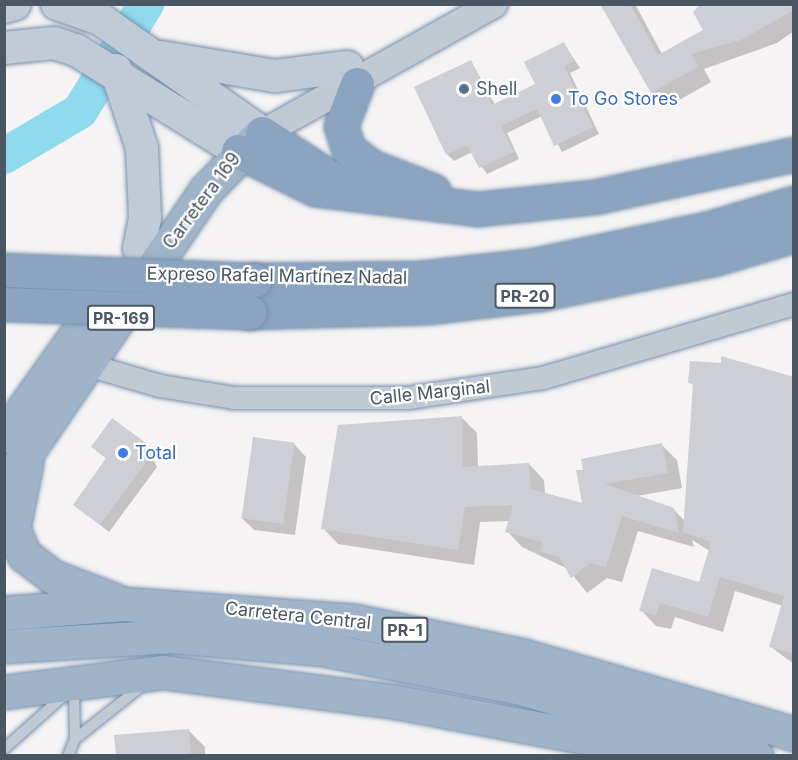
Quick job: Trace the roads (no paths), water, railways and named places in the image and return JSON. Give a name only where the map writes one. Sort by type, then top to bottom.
[{"type":"highway","points":[[352,75],[341,126],[349,150],[372,167],[477,208]]},
{"type":"highway","points":[[243,137],[348,189],[477,208],[594,197],[794,154]]},
{"type":"highway","name":"Carretera 169","points":[[74,361],[142,233],[196,168],[243,137]]},
{"type":"highway","name":"Carretera 169","points":[[4,486],[17,443],[74,361],[243,137]]},
{"type":"highway","name":"Expreso Rafael Martínez Nadal","points":[[4,270],[255,280],[420,278],[536,265],[710,228],[794,203]]},
{"type":"highway","name":"Expreso Rafael Martínez Nadal","points":[[4,304],[250,312],[428,307],[539,294],[717,258],[794,235]]},
{"type":"highway","points":[[17,443],[13,528],[24,555],[53,577],[124,604]]},
{"type":"highway","name":"Carretera Central","points":[[4,613],[124,604],[294,613],[446,638],[794,734]]},
{"type":"highway","name":"Carretera Central","points":[[4,646],[172,636],[322,649],[517,687],[713,748],[756,756]]},
{"type":"highway","points":[[4,692],[163,672],[397,702],[567,737],[654,750],[713,748]]},
{"type":"main road","points":[[4,7],[15,4]]},
{"type":"main road","points":[[57,4],[100,19],[155,56],[202,109]]},
{"type":"main road","points":[[4,48],[54,43],[202,109],[243,137]]},
{"type":"main road","points":[[155,56],[275,76],[352,75]]},
{"type":"main road","points":[[116,70],[142,148],[142,233]]},
{"type":"street","name":"Carretera 169","points":[[243,137],[352,75],[453,26],[492,4]]},
{"type":"street","name":"Calle Marginal","points":[[74,361],[234,398],[408,398],[543,378],[794,304]]},
{"type":"lane","points":[[75,739],[163,672]]},
{"type":"lane","points":[[68,756],[75,739],[74,682]]},
{"type":"lane","points":[[4,749],[65,699],[74,682]]},
{"type":"lane","points":[[567,737],[596,756]]},
{"type":"waterway","points":[[4,156],[80,111],[146,4]]},
{"type":"place","name":"Shell","points":[[464,89]]},
{"type":"place","name":"To Go Stores","points":[[556,99]]},
{"type":"place","name":"Total","points":[[123,453]]}]
